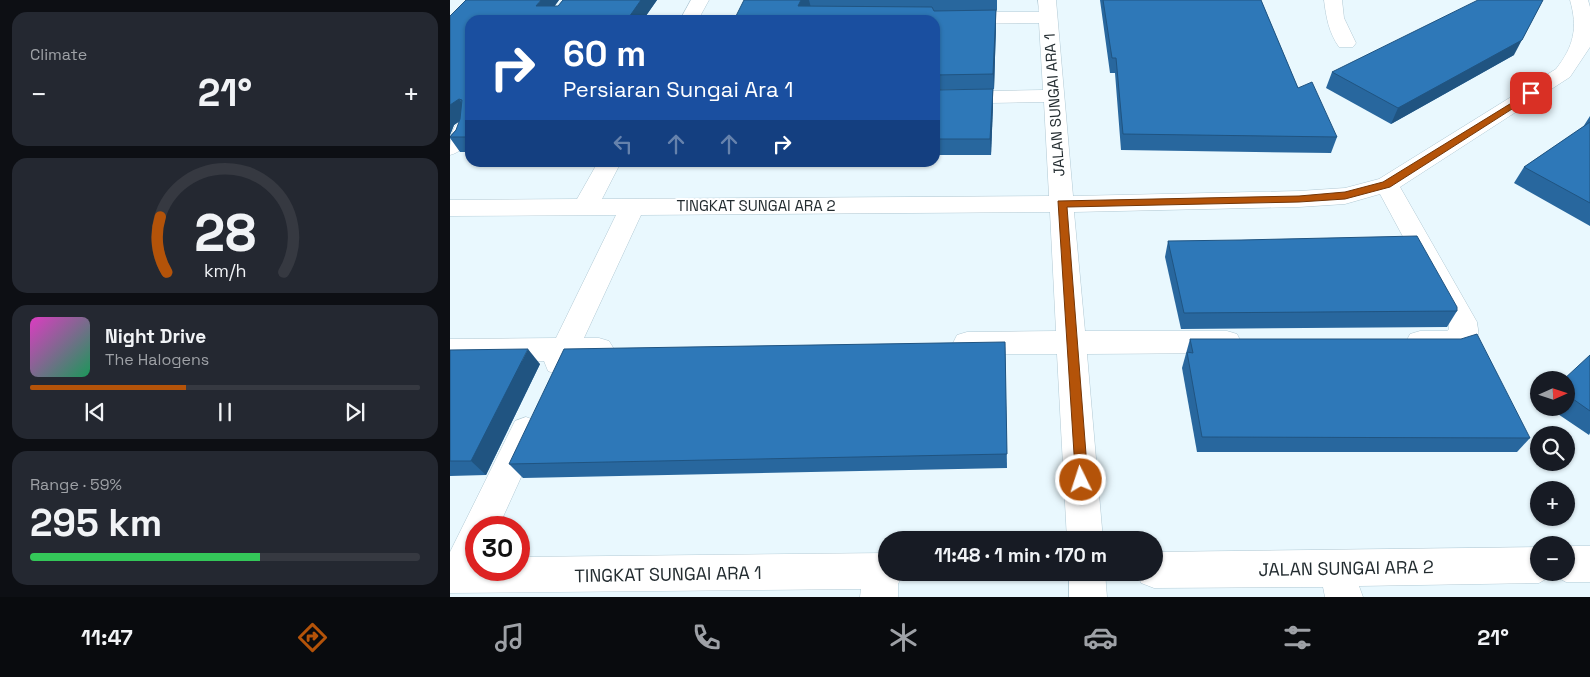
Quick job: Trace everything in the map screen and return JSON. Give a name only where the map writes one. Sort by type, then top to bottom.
[{"type":"street","points":[[692,15],[700,0]]},
{"type":"street","points":[[1333,0],[1334,18],[1346,43]]},
{"type":"street","name":"TINGKAT SUNGAI ARA 2","points":[[450,208],[1062,204],[1299,199],[1345,196],[1387,185],[1563,73],[1582,50],[1587,18],[1579,0]]},
{"type":"street","points":[[940,19],[1047,9]]},
{"type":"street","name":"JALAN SUNGAI ARA 1","points":[[1047,9],[1084,531]]},
{"type":"street","points":[[940,98],[1053,96]]},
{"type":"street","points":[[450,148],[465,129]]},
{"type":"street","points":[[585,207],[607,167]]},
{"type":"street","points":[[1387,185],[1463,322],[1464,335],[1450,342],[1390,342]]},
{"type":"street","points":[[486,516],[633,206]]},
{"type":"street","points":[[942,344],[1251,342]]},
{"type":"street","points":[[450,351],[624,348]]},
{"type":"street","points":[[454,575],[465,556]]},
{"type":"street","points":[[1575,564],[1590,564]]},
{"type":"street","name":"JALAN SUNGAI ARA 2","points":[[1163,571],[1340,583],[1530,566]]},
{"type":"street","name":"TINGKAT SUNGAI ARA 1","points":[[454,575],[614,586],[878,580]]},
{"type":"street","points":[[1087,581],[1088,597]]},
{"type":"building","points":[[466,0],[541,0],[536,6],[558,6],[563,0],[641,0],[630,15],[465,15],[465,137],[450,137],[456,130],[460,119],[462,100],[459,99],[450,105],[450,16]]},
{"type":"building","points":[[744,0],[801,0],[798,6],[932,7],[934,11],[996,10],[993,74],[940,75],[940,15],[736,15]]},
{"type":"building","points":[[1103,0],[1261,0],[1298,88],[1312,82],[1337,137],[1123,134],[1116,58],[1112,58]]},
{"type":"building","points":[[1478,0],[1543,0],[1522,40],[1398,108],[1332,72]]},
{"type":"building","points":[[993,89],[990,139],[940,139],[940,90]]},
{"type":"building","points":[[1590,122],[1590,203],[1524,167]]},
{"type":"building","points":[[1417,236],[1457,307],[1457,311],[1184,313],[1168,241],[1241,240]]},
{"type":"building","points":[[1477,334],[1530,438],[1202,437],[1187,352],[1193,353],[1190,339],[1461,339]]},
{"type":"building","points":[[1005,342],[1007,454],[509,464],[564,349]]},
{"type":"building","points":[[528,349],[471,461],[450,461],[450,350]]},
{"type":"building","points":[[1590,355],[1590,411],[1575,400],[1575,371],[1573,371]]},
{"type":"route","points":[[1081,480],[1062,204],[1299,199],[1345,196],[1387,185],[1531,93]]}]
